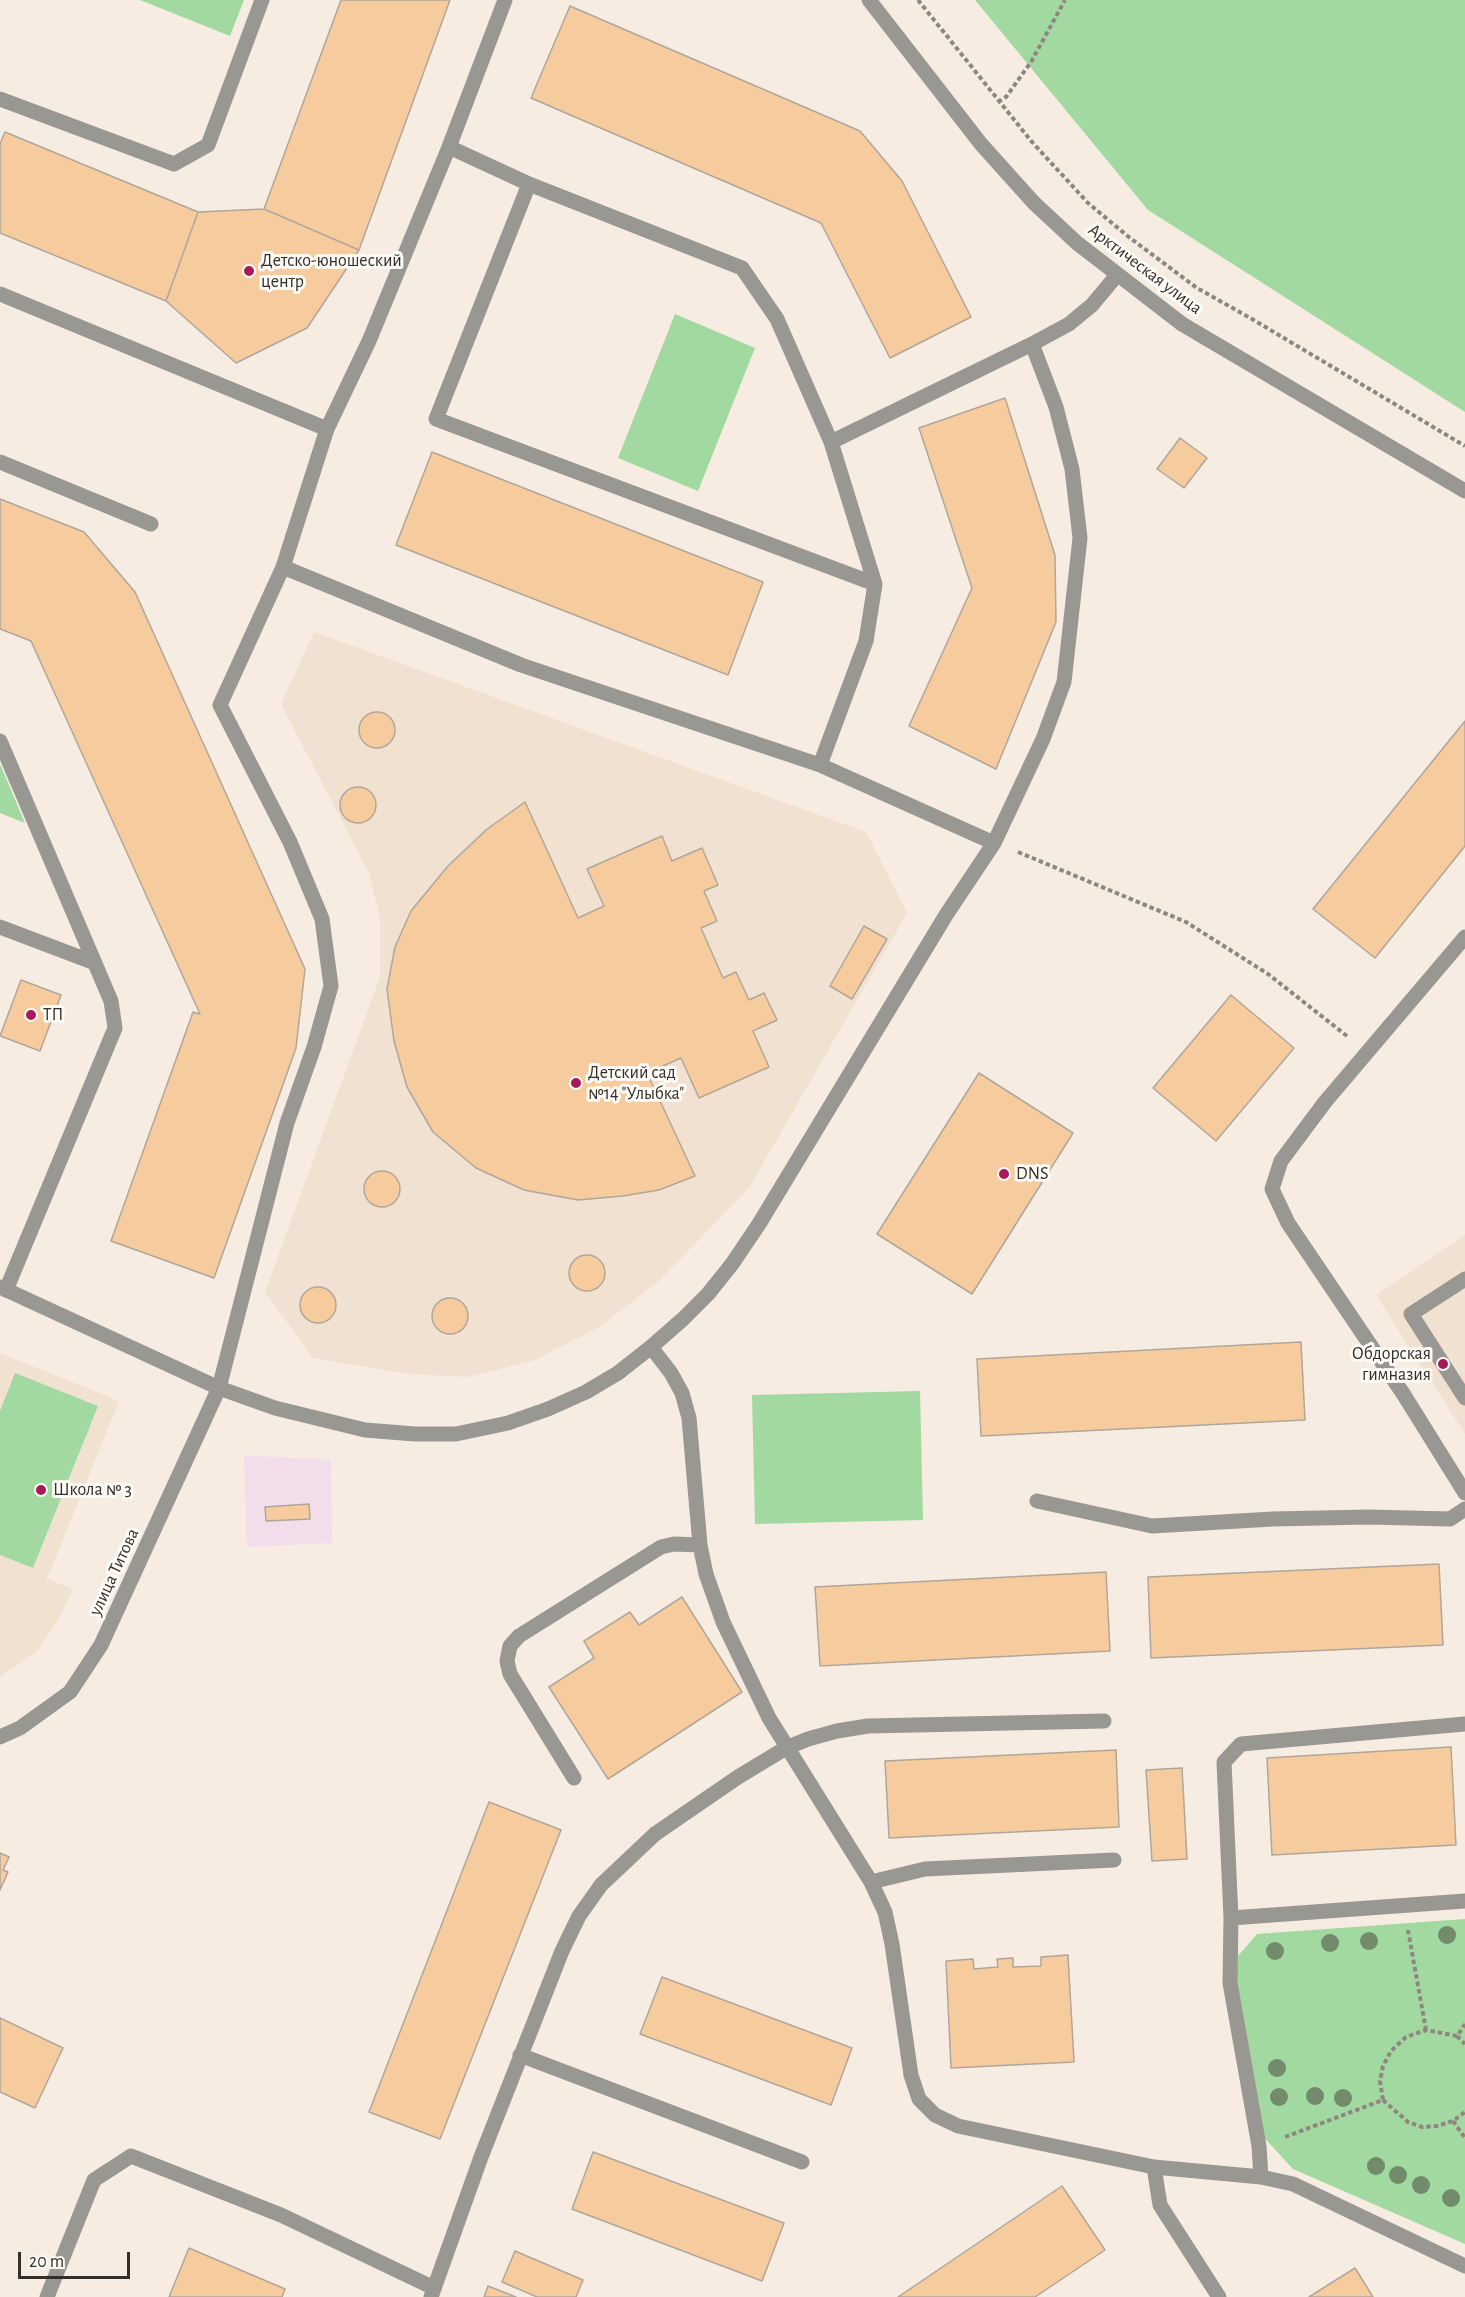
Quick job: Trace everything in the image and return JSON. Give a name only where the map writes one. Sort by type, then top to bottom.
[{"type":"street","points":[[0,99],[174,164],[208,145],[262,0]]},
{"type":"street","points":[[506,0],[450,147],[369,341],[327,429],[283,567],[521,665],[820,765],[994,843]]},
{"type":"street","name":"Арктическая улица","points":[[869,0],[981,144],[1034,202],[1077,243],[1182,324],[1465,491]]},
{"type":"street","points":[[450,147],[529,184],[742,268],[777,319],[831,442],[875,584],[866,641],[820,765]]},
{"type":"street","points":[[529,184],[436,419],[875,584]]},
{"type":"street","points":[[831,442],[1069,324],[1092,305],[1117,275]]},
{"type":"street","points":[[0,294],[327,429]]},
{"type":"street","points":[[0,741],[111,1001],[115,1028],[3,1289],[219,1388],[275,1408],[365,1430],[415,1434],[456,1434],[507,1423],[548,1410],[586,1392],[618,1373],[651,1347],[708,1294],[732,1264],[759,1224],[946,915],[994,843],[1043,739],[1064,682],[1080,538],[1072,469],[1056,406],[1032,344]]},
{"type":"street","points":[[0,462],[151,525]]},
{"type":"street","name":"улица Титова","points":[[0,1737],[20,1728],[70,1692],[101,1645],[219,1388],[287,1123],[314,1047],[331,986],[322,919],[290,842],[220,705],[283,567]]},
{"type":"street","points":[[0,927],[95,963]]},
{"type":"street","points":[[1465,937],[1367,1051],[1281,1161],[1272,1189],[1287,1223],[1404,1395],[1465,1493]]},
{"type":"street","points":[[1465,1279],[1411,1314],[1465,1398]]},
{"type":"street","points":[[651,1347],[671,1373],[682,1393],[689,1418],[700,1545],[706,1574],[723,1622],[769,1718],[872,1882],[885,1912],[892,1944],[911,2075],[919,2099],[935,2115],[958,2126],[1154,2167],[1261,2177],[1293,2184],[1465,2266]]},
{"type":"street","points":[[1037,1501],[1152,1526],[1309,1518],[1450,1519],[1465,1509]]},
{"type":"street","points":[[574,1778],[510,1674],[507,1661],[510,1646],[519,1636],[661,1547],[674,1544],[700,1545]]},
{"type":"street","points":[[47,2297],[94,2180],[131,2156],[281,2215],[433,2293],[481,2157],[562,1951],[579,1916],[601,1885],[655,1834],[718,1790],[786,1748],[808,1738],[868,1726],[1104,1720]]},
{"type":"street","points":[[1261,2177],[1259,2146],[1230,1983],[1232,1918],[1224,1762],[1241,1744],[1465,1724]]},
{"type":"street","points":[[872,1882],[925,1869],[1114,1860]]},
{"type":"street","points":[[1232,1918],[1465,1901]]},
{"type":"street","points":[[520,2055],[802,2162]]},
{"type":"street","points":[[1154,2167],[1160,2205],[1219,2297]]},
{"type":"path","points":[[918,0],[998,102],[1088,203],[1197,288],[1465,446]]},
{"type":"path","points":[[998,102],[1006,97],[1031,62],[1065,0]]},
{"type":"path","points":[[994,843],[1186,922],[1268,974],[1367,1051]]},
{"type":"path","points":[[1404,1905],[1412,1961],[1426,2030]]},
{"type":"path","points":[[1456,2036],[1465,2024]]},
{"type":"path","points":[[1465,2044],[1456,2036],[1426,2030],[1406,2037],[1391,2051],[1383,2066],[1380,2081],[1383,2100],[1408,2122],[1422,2127],[1437,2126],[1453,2121],[1465,2112]]},
{"type":"path","points":[[1259,2146],[1383,2100]]},
{"type":"path","points":[[1453,2121],[1465,2138]]},
{"type":"shaded area","name":"Детский сад №14 \"Улыбка\"","points":[[314,632],[866,832],[907,913],[749,1188],[660,1280],[599,1327],[535,1360],[468,1377],[411,1374],[313,1358],[265,1292],[380,977],[380,918],[369,873],[281,704]]},
{"type":"shaded area","name":"Обдорская гимназия","points":[[1465,1235],[1465,1434],[1376,1295]]},
{"type":"shaded area","name":"Школа № 3","points":[[0,1353],[119,1401],[47,1579],[73,1589],[57,1622],[38,1650],[0,1677]]},
{"type":"shaded area","points":[[244,1455],[331,1460],[332,1543],[247,1547]]},
{"type":"green space","points":[[140,0],[244,0],[230,36]]},
{"type":"green space","points":[[975,0],[1465,0],[1465,412],[1148,210]]},
{"type":"green space","points":[[675,314],[755,348],[698,491],[618,458]]},
{"type":"green space","points":[[0,764],[25,823],[0,813]]},
{"type":"green space","points":[[15,1373],[98,1406],[33,1568],[0,1555],[0,1411]]},
{"type":"green space","points":[[920,1391],[923,1520],[755,1524],[752,1395]]},
{"type":"green space","points":[[1465,1919],[1465,2244],[1293,2169],[1259,2132],[1235,1988],[1238,1956],[1257,1934]]},
{"type":"building","points":[[341,0],[450,0],[359,250],[264,209]]},
{"type":"building","points":[[570,6],[860,131],[902,181],[971,317],[890,358],[821,223],[531,98]]},
{"type":"building","points":[[5,132],[198,212],[166,301],[0,233],[0,144]]},
{"type":"building","points":[[264,209],[359,250],[307,328],[236,363],[166,301],[198,212]]},
{"type":"building","points":[[1005,398],[1055,555],[1056,622],[996,769],[909,726],[972,588],[919,428]]},
{"type":"building","points":[[1180,438],[1207,458],[1184,488],[1157,469]]},
{"type":"building","points":[[432,452],[763,582],[728,675],[396,545]]},
{"type":"building","points":[[0,499],[84,532],[135,592],[305,969],[296,1048],[214,1278],[111,1241],[193,1012],[200,1014],[31,641],[0,629]]},
{"type":"building","points":[[377,712],[390,717],[395,730],[390,743],[377,748],[364,743],[359,730],[364,717]]},
{"type":"building","points":[[1465,721],[1465,846],[1375,958],[1313,909]]},
{"type":"building","points":[[358,787],[371,792],[376,805],[371,818],[358,823],[345,818],[340,805],[345,792]]},
{"type":"building","points":[[525,802],[578,918],[604,906],[587,869],[662,836],[672,861],[702,848],[718,885],[704,891],[717,921],[701,928],[723,978],[736,972],[749,1000],[764,993],[777,1020],[753,1031],[769,1067],[699,1098],[681,1058],[647,1073],[695,1176],[659,1190],[578,1200],[524,1190],[476,1168],[433,1132],[407,1087],[394,1041],[387,989],[395,947],[411,911],[448,866],[486,830]]},
{"type":"building","points":[[864,926],[887,939],[852,999],[830,986]]},
{"type":"building","name":"ТП","points":[[21,980],[61,995],[40,1051],[0,1036]]},
{"type":"building","points":[[1231,995],[1294,1048],[1216,1141],[1153,1088]]},
{"type":"building","points":[[979,1073],[1073,1133],[972,1294],[877,1234]]},
{"type":"building","points":[[382,1171],[395,1176],[400,1189],[395,1202],[382,1207],[369,1202],[364,1189],[369,1176]]},
{"type":"building","points":[[587,1255],[600,1260],[605,1273],[600,1286],[587,1291],[574,1286],[569,1273],[574,1260]]},
{"type":"building","points":[[318,1287],[331,1292],[336,1305],[331,1318],[318,1323],[305,1318],[300,1305],[305,1292]]},
{"type":"building","points":[[450,1298],[463,1303],[468,1316],[463,1329],[450,1334],[437,1329],[432,1316],[437,1303]]},
{"type":"building","points":[[1301,1342],[1305,1420],[981,1436],[977,1359]]},
{"type":"building","points":[[309,1504],[310,1519],[266,1521],[265,1507]]},
{"type":"building","points":[[1439,1564],[1443,1645],[1151,1658],[1148,1577]]},
{"type":"building","points":[[1106,1572],[1110,1651],[820,1666],[815,1587]]},
{"type":"building","points":[[682,1597],[742,1692],[608,1779],[549,1687],[594,1658],[584,1641],[630,1612],[639,1625]]},
{"type":"building","points":[[1451,1747],[1456,1845],[1272,1855],[1267,1758]]},
{"type":"building","points":[[1116,1750],[1119,1827],[889,1838],[885,1761]]},
{"type":"building","points":[[1182,1768],[1187,1859],[1152,1861],[1146,1770]]},
{"type":"building","points":[[489,1802],[561,1830],[440,2139],[369,2112]]},
{"type":"building","points":[[0,1853],[9,1857],[3,1870],[8,1872],[0,1890]]},
{"type":"building","points":[[1068,1955],[1074,2062],[951,2068],[946,1961],[973,1959],[974,1969],[998,1967],[997,1959],[1013,1958],[1013,1967],[1041,1966],[1041,1957]]},
{"type":"building","points":[[662,1977],[852,2048],[831,2105],[640,2034]]},
{"type":"building","points":[[0,2018],[63,2048],[35,2108],[0,2092]]},
{"type":"building","points":[[593,2152],[784,2223],[762,2281],[572,2209]]},
{"type":"building","points":[[1062,2186],[1105,2250],[1035,2297],[898,2297]]},
{"type":"building","points":[[189,2248],[285,2289],[282,2297],[169,2297]]},
{"type":"building","points":[[515,2251],[583,2280],[576,2297],[537,2297],[502,2282]]},
{"type":"building","points":[[1355,2268],[1373,2297],[1309,2297]]},
{"type":"building","points":[[488,2286],[516,2297],[484,2297]]},
{"type":"place","name":"Детско-юношеский центр","points":[[249,271]]},
{"type":"place","name":"ТП","points":[[31,1015]]},
{"type":"place","name":"Детский сад №14 \"Улыбка\"","points":[[576,1083]]},
{"type":"place","name":"DNS","points":[[1004,1174]]},
{"type":"place","name":"Обдорская гимназия","points":[[1443,1364]]},
{"type":"place","name":"Школа № 3","points":[[41,1490]]}]
